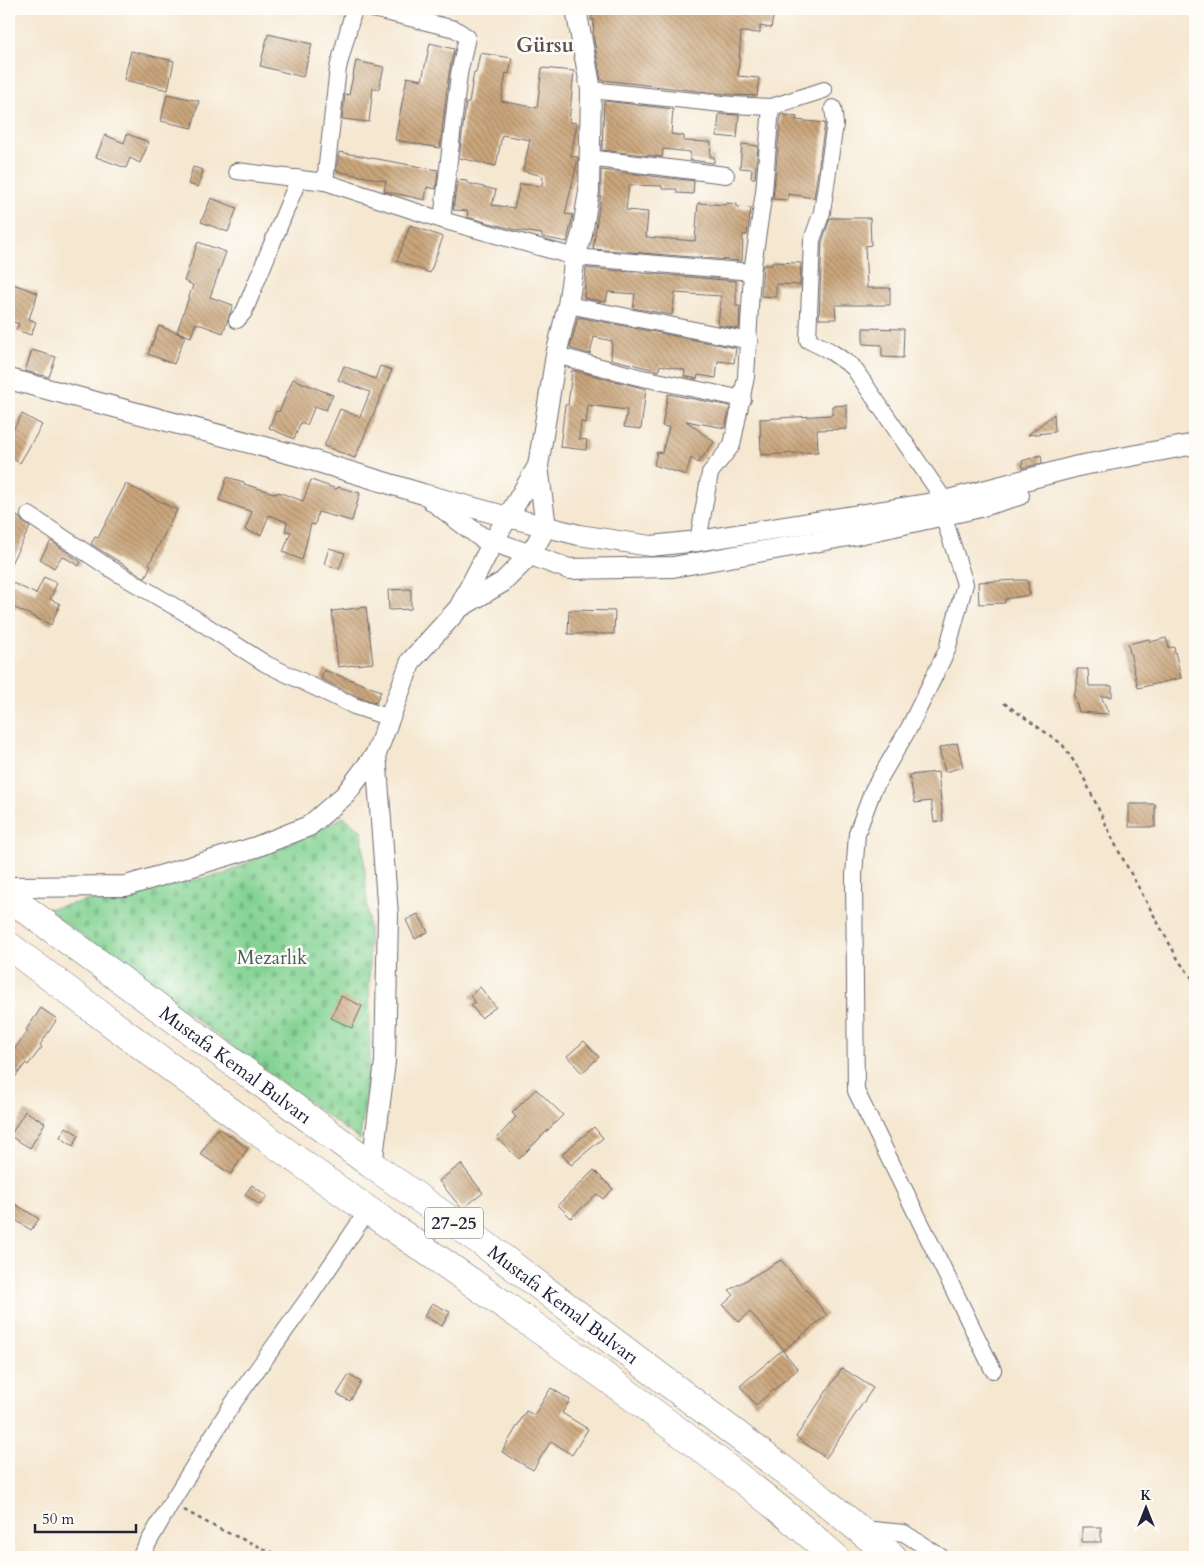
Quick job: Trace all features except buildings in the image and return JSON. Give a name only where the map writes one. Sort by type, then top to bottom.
[{"type":"highway","name":"Mustafa Kemal Bulvarı","points":[[9,897],[372,1165],[480,1242],[814,1493],[894,1557]]},
{"type":"highway","name":"Mustafa Kemal Bulvarı","points":[[9,946],[197,1087],[368,1210],[587,1362],[704,1449],[800,1525],[835,1557]]},
{"type":"street","points":[[325,182],[338,68],[354,9]]},
{"type":"street","points":[[373,9],[455,29],[467,37],[459,74],[442,220]]},
{"type":"street","points":[[459,608],[503,582],[530,555],[546,527],[538,466],[556,355],[568,305],[575,256],[582,234],[589,192],[588,158],[591,90],[576,9]]},
{"type":"street","points":[[591,90],[732,105],[771,107],[824,90]]},
{"type":"street","points":[[698,541],[710,473],[732,445],[743,399],[750,341],[752,272],[764,192],[771,107]]},
{"type":"street","points":[[833,108],[835,124],[822,212],[812,240],[808,340],[830,351],[853,367],[944,508],[965,584],[947,650],[909,728],[873,790],[857,833],[854,876],[856,1091],[993,1370]]},
{"type":"street","points":[[588,158],[726,175]]},
{"type":"street","points":[[237,171],[325,182],[442,220],[575,256],[752,272]]},
{"type":"street","points":[[237,320],[244,312],[300,178]]},
{"type":"street","points":[[568,305],[750,341]]},
{"type":"street","points":[[556,355],[638,377],[743,399]]},
{"type":"street","points":[[9,379],[295,455],[424,494],[546,527],[579,535],[651,546],[944,508],[976,508],[1120,465],[1195,451]]},
{"type":"street","points":[[424,494],[481,537],[569,570],[673,567],[854,535],[1078,466],[1195,444]]},
{"type":"street","points":[[9,887],[126,886],[256,847],[309,826],[345,794],[376,754],[411,661],[459,608],[494,542],[538,466]]},
{"type":"street","points":[[29,515],[114,571],[194,618],[266,664],[354,706],[390,718]]},
{"type":"street","points":[[372,1165],[385,1062],[388,915],[376,754]]},
{"type":"street","points":[[140,1557],[231,1406],[310,1296],[368,1210]]},
{"type":"street","points":[[859,1529],[904,1533],[941,1557]]},
{"type":"path","points":[[1004,703],[1062,744],[1081,772],[1123,858],[1179,961],[1195,982]]},
{"type":"path","points":[[171,1503],[217,1528],[282,1557]]},
{"type":"green space","name":"Mezarlık","points":[[344,817],[362,831],[369,929],[370,1056],[360,1140],[46,909],[224,874]]},
{"type":"district","name":"Gürsu","points":[[545,45]]}]
